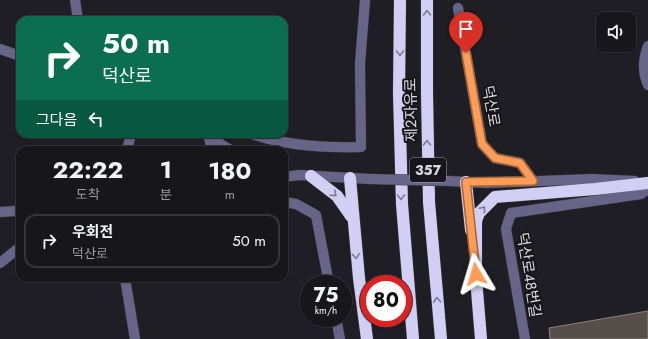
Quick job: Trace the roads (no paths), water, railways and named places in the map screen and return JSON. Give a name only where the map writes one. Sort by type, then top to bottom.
[{"type":"highway","name":"제2자유로","points":[[400,0],[399,94],[402,204],[413,339]]},
{"type":"highway","name":"제2자유로","points":[[427,0],[429,202],[441,339]]},
{"type":"highway","points":[[305,176],[337,196],[352,217]]},
{"type":"highway","points":[[350,178],[352,217],[367,339]]},
{"type":"highway","points":[[466,182],[476,274],[481,339]]},
{"type":"highway","points":[[476,274],[476,221],[480,213],[495,197],[595,190],[648,182]]},
{"type":"street","points":[[75,0],[77,16]]},
{"type":"street","points":[[266,138],[322,146],[361,147],[360,64],[365,0]]},
{"type":"street","name":"덕산로","points":[[458,8],[482,144],[495,158],[520,163],[533,181]]},
{"type":"street","points":[[648,46],[644,58],[644,72],[648,85]]},
{"type":"street","points":[[0,49],[16,55]]},
{"type":"street","points":[[213,138],[224,146]]},
{"type":"street","points":[[288,171],[305,176]]},
{"type":"street","points":[[288,177],[305,176],[449,182],[592,179],[648,182]]},
{"type":"street","name":"덕산로48번길","points":[[525,339],[506,229],[511,213],[641,194],[648,188]]},
{"type":"street","points":[[288,203],[296,204],[316,215],[327,275]]},
{"type":"street","points":[[0,212],[16,211]]},
{"type":"street","points":[[0,263],[16,249]]},
{"type":"street","points":[[126,282],[135,339]]},
{"type":"street","points":[[338,327],[340,339]]}]
